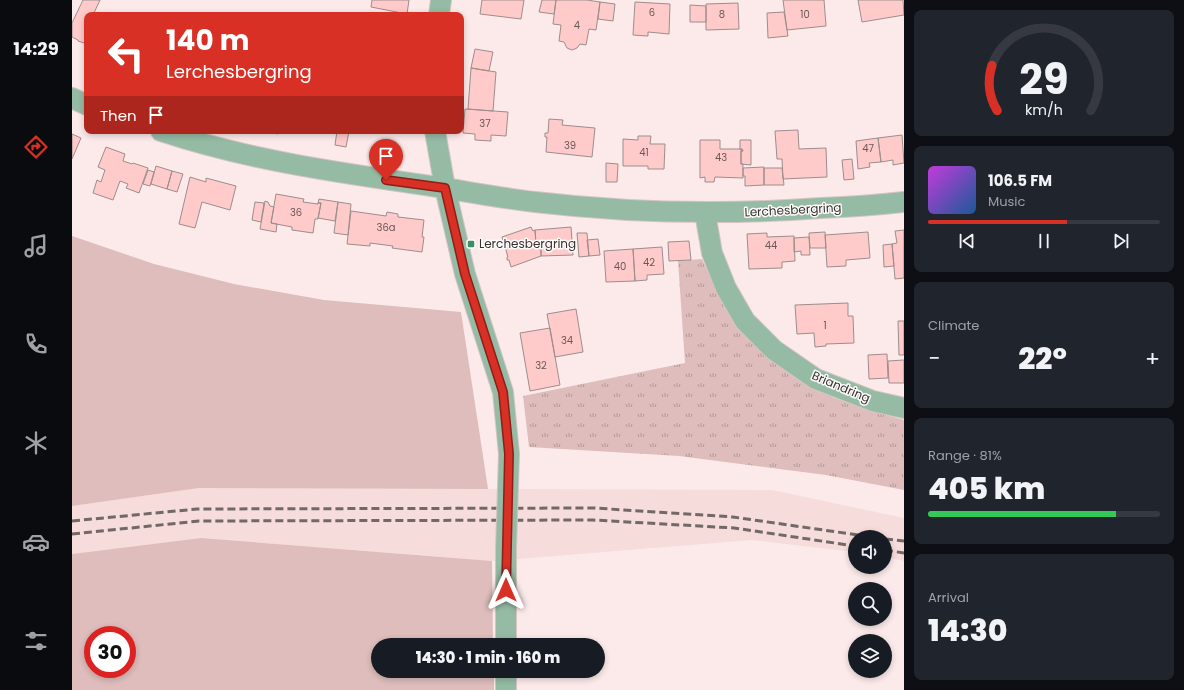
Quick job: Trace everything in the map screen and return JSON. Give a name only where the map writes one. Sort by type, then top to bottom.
[{"type":"street","points":[[439,12],[441,0]]},
{"type":"street","points":[[72,98],[84,104]]},
{"type":"street","name":"Lerchesbergring","points":[[170,134],[259,158],[342,174],[535,202],[627,210],[705,213],[768,212],[904,202]]},
{"type":"street","points":[[436,134],[445,188],[465,274],[503,392],[509,454],[506,549],[506,638]]},
{"type":"street","name":"Briandring","points":[[705,213],[712,253],[726,288],[745,321],[774,350],[816,379],[873,401],[904,408]]},
{"type":"street","points":[[506,678],[506,690]]},
{"type":"shaded area","points":[[199,488],[772,490],[904,518],[904,561],[892,558],[892,530],[848,530],[848,551],[752,540],[492,561],[201,538],[72,554],[72,506]]},
{"type":"green space","points":[[72,236],[154,264],[234,284],[324,300],[461,312],[488,489],[199,488],[72,506]]},
{"type":"green space","points":[[702,259],[725,308],[736,324],[811,385],[832,397],[904,420],[904,490],[826,475],[679,456],[529,447],[523,396],[685,363],[678,261]]},
{"type":"green space","points":[[201,538],[492,561],[493,638],[371,638],[371,678],[494,678],[494,690],[72,690],[72,554]]},
{"type":"building","points":[[83,0],[100,0],[94,12],[84,12],[84,43],[72,37],[72,23]]},
{"type":"building","points":[[372,0],[409,0],[407,12],[397,12],[371,7]]},
{"type":"building","points":[[482,0],[524,0],[521,19],[480,14]]},
{"type":"building","points":[[542,0],[556,0],[554,14],[539,12]]},
{"type":"building","points":[[556,0],[587,0],[600,2],[596,30],[589,29],[586,45],[580,44],[577,48],[572,50],[567,48],[564,42],[559,41],[561,25],[553,24]]},
{"type":"building","points":[[783,0],[824,0],[826,26],[787,30]]},
{"type":"building","points":[[858,0],[903,0],[904,15],[862,22]]},
{"type":"building","points":[[600,2],[615,4],[613,21],[598,19]]},
{"type":"building","points":[[635,2],[670,4],[669,34],[648,32],[648,36],[633,35]]},
{"type":"building","points":[[738,3],[739,29],[706,30],[706,4]]},
{"type":"building","points":[[690,5],[706,6],[706,22],[690,22]]},
{"type":"building","points":[[784,12],[788,36],[768,38],[767,13]]},
{"type":"building","points":[[475,49],[493,52],[489,71],[471,68]]},
{"type":"building","points":[[471,68],[496,72],[493,111],[468,109]]},
{"type":"building","points":[[465,109],[508,112],[506,136],[491,135],[491,141],[475,140],[475,134],[464,133]]},
{"type":"building","points":[[549,119],[563,120],[562,125],[595,128],[592,157],[546,152],[547,137],[545,137],[545,133],[548,133]]},
{"type":"building","points":[[798,130],[799,149],[826,148],[827,177],[783,179],[782,159],[777,159],[775,131]]},
{"type":"building","points":[[72,134],[81,138],[72,159]]},
{"type":"building","points":[[337,134],[348,134],[346,147],[335,145]]},
{"type":"building","points":[[902,135],[904,163],[893,165],[893,160],[881,162],[878,138]]},
{"type":"building","points":[[638,136],[651,136],[650,144],[665,144],[664,169],[648,169],[648,166],[623,166],[623,139],[638,140]]},
{"type":"building","points":[[878,138],[881,162],[869,163],[870,167],[858,169],[856,141]]},
{"type":"building","points":[[700,140],[720,140],[720,149],[742,149],[741,164],[743,164],[743,178],[715,177],[714,182],[705,182],[705,177],[700,178]]},
{"type":"building","points":[[740,140],[751,140],[751,165],[741,164],[741,151],[743,151],[742,149],[740,150]]},
{"type":"building","points":[[106,147],[125,154],[123,161],[148,168],[139,193],[126,188],[128,184],[120,181],[113,200],[93,193],[97,180],[101,182],[105,170],[98,167]]},
{"type":"building","points":[[852,159],[854,179],[844,180],[842,160]]},
{"type":"building","points":[[606,163],[618,164],[617,182],[606,182]]},
{"type":"building","points":[[156,166],[172,171],[167,189],[151,184]]},
{"type":"building","points":[[764,167],[764,185],[745,186],[743,168]]},
{"type":"building","points":[[764,168],[782,168],[784,185],[764,185]]},
{"type":"building","points":[[148,170],[154,172],[150,186],[143,184]]},
{"type":"building","points":[[172,171],[183,174],[177,192],[167,189]]},
{"type":"building","points":[[190,177],[206,182],[206,178],[236,186],[230,210],[202,202],[195,228],[179,224]]},
{"type":"building","points":[[276,194],[304,199],[303,202],[321,203],[318,219],[315,219],[313,233],[292,230],[292,227],[271,223]]},
{"type":"building","points":[[319,199],[338,202],[335,221],[318,218],[321,203],[318,203]]},
{"type":"building","points":[[265,201],[268,202],[270,206],[274,207],[271,223],[277,224],[276,232],[260,229]]},
{"type":"building","points":[[255,202],[264,203],[261,222],[252,220]]},
{"type":"building","points":[[338,202],[351,204],[348,235],[334,233]]},
{"type":"building","points":[[351,211],[386,216],[387,212],[398,214],[398,217],[424,220],[422,252],[370,243],[370,246],[347,244]]},
{"type":"building","points":[[531,227],[533,231],[535,230],[536,243],[541,243],[541,256],[511,267],[509,260],[507,260],[508,257],[502,237]]},
{"type":"building","points":[[571,227],[573,255],[541,256],[541,243],[536,243],[535,230]]},
{"type":"building","points":[[904,230],[904,278],[895,279],[892,244],[897,243],[895,231]]},
{"type":"building","points":[[825,232],[826,248],[810,248],[809,233]]},
{"type":"building","points":[[868,232],[870,258],[846,260],[846,266],[827,267],[825,235]]},
{"type":"building","points":[[577,233],[587,233],[589,256],[579,257]]},
{"type":"building","points":[[767,233],[767,237],[794,236],[795,261],[782,262],[782,268],[749,269],[747,234]]},
{"type":"building","points":[[809,237],[810,255],[801,255],[801,251],[794,252],[794,238]]},
{"type":"building","points":[[598,239],[600,255],[589,256],[587,240]]},
{"type":"building","points":[[689,241],[691,260],[669,261],[668,242]]},
{"type":"building","points":[[892,244],[894,266],[884,267],[883,245]]},
{"type":"building","points":[[662,247],[664,274],[647,275],[647,280],[635,281],[633,249]]},
{"type":"building","points":[[633,249],[635,281],[606,282],[604,251]]},
{"type":"building","points":[[848,303],[848,316],[853,316],[854,343],[826,344],[826,346],[815,347],[814,333],[797,334],[795,305]]},
{"type":"building","points":[[576,309],[583,352],[555,357],[547,314]]},
{"type":"building","points":[[898,321],[904,321],[904,355],[899,355]]},
{"type":"building","points":[[550,328],[560,385],[530,391],[520,333]]},
{"type":"building","points":[[887,354],[888,378],[869,379],[868,355]]},
{"type":"building","points":[[904,360],[904,383],[889,383],[888,361]]},
{"type":"railway","points":[[72,521],[197,509],[594,508],[733,517],[848,534]]},
{"type":"railway","points":[[72,534],[199,521],[593,520],[734,528],[848,545]]},
{"type":"railway","points":[[892,540],[904,541]]},
{"type":"railway","points":[[892,551],[904,553]]},
{"type":"place","name":"Lerchesbergring","points":[[471,244]]},
{"type":"route","points":[[386,180],[445,188],[465,274],[503,392],[509,454],[506,590]]}]
